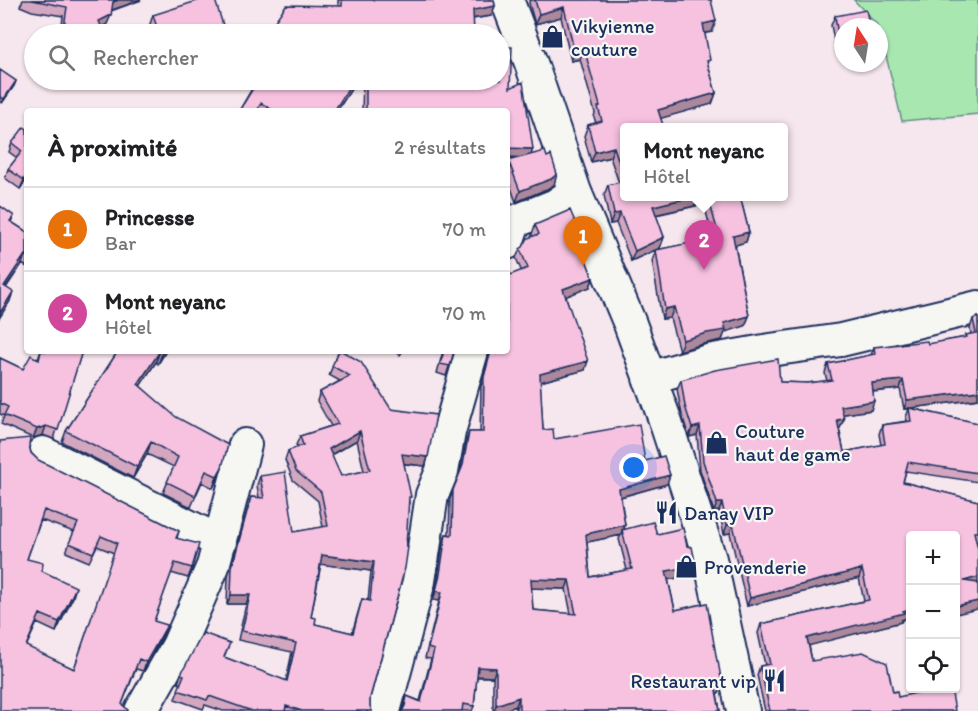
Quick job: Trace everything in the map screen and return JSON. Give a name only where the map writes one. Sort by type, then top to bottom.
[{"type":"street","points":[[507,0],[575,192],[630,324],[664,417],[710,559],[743,711]]},
{"type":"street","points":[[510,228],[556,205],[575,192]]},
{"type":"street","points":[[649,378],[708,361],[841,340],[978,307]]},
{"type":"street","points":[[384,711],[418,581],[432,495],[442,471],[449,432],[471,354]]},
{"type":"street","points":[[141,711],[178,646],[213,566],[244,445]]},
{"type":"street","points":[[43,453],[220,542]]},
{"type":"green space","points":[[854,0],[978,0],[978,114],[902,121],[888,64],[888,18],[871,18]]},
{"type":"building","points":[[32,0],[118,0],[113,2],[111,15],[99,21],[100,24],[64,24],[67,7]]},
{"type":"building","points":[[200,0],[215,0],[223,24],[156,24],[153,15]]},
{"type":"building","points":[[342,0],[494,0],[495,6],[473,10],[474,24],[273,24],[286,5],[342,6]]},
{"type":"building","points":[[535,0],[711,0],[716,21],[703,24],[710,60],[707,61],[716,93],[658,110],[662,123],[620,123],[620,166],[614,147],[595,152],[588,125],[602,121],[598,107],[600,106],[584,48],[574,50],[564,7],[539,14]]},
{"type":"building","points":[[866,10],[868,18],[835,18],[835,16]]},
{"type":"building","points":[[510,47],[512,47],[510,88]]},
{"type":"building","points":[[0,70],[16,81],[4,99],[0,96]]},
{"type":"building","points":[[523,82],[533,149],[510,148],[510,108],[366,108],[366,90],[510,90]]},
{"type":"building","points":[[252,90],[348,90],[336,108],[269,108],[261,103],[258,108],[241,108]]},
{"type":"building","points":[[24,127],[24,180],[8,169],[22,151],[12,143]]},
{"type":"building","points":[[545,151],[547,157],[551,155],[557,174],[551,179],[520,191],[510,160]]},
{"type":"building","points":[[620,182],[620,201],[674,201],[653,206],[664,237],[635,251],[620,213],[614,214],[608,185]]},
{"type":"building","points":[[709,201],[741,201],[749,232],[733,236],[749,316],[724,323],[726,330],[683,340],[674,307],[665,309],[656,250],[719,237]]},
{"type":"building","points":[[0,206],[14,216],[10,221],[24,230],[24,256],[4,286],[13,292],[0,313]]},
{"type":"building","points":[[570,210],[584,243],[580,245],[593,278],[563,289],[588,361],[540,374],[543,430],[553,429],[554,439],[639,424],[645,461],[664,456],[670,475],[619,489],[625,525],[586,534],[590,577],[632,569],[622,530],[653,522],[657,534],[683,528],[687,546],[692,547],[696,566],[666,571],[675,610],[707,603],[722,684],[715,685],[720,711],[519,711],[519,697],[496,705],[496,668],[478,667],[474,706],[463,704],[462,711],[402,711],[407,696],[421,702],[434,650],[428,648],[442,592],[436,591],[446,534],[452,535],[453,490],[463,465],[469,432],[483,432],[484,377],[490,354],[510,354],[510,275],[528,268],[520,249],[528,238],[539,234],[535,225]],"holes":[[[531,579],[569,580],[576,614],[533,610]]]},
{"type":"building","points":[[978,317],[978,391],[907,400],[903,380],[872,383],[874,401],[841,406],[844,419],[837,420],[844,452],[885,444],[882,425],[911,421],[909,408],[978,423],[978,473],[908,462],[903,482],[978,501],[978,532],[974,532],[978,549],[978,577],[964,581],[978,583],[978,601],[960,605],[960,531],[906,531],[906,610],[903,611],[904,613],[807,638],[812,661],[863,652],[887,663],[893,692],[897,691],[898,697],[916,693],[952,693],[955,711],[770,711],[760,666],[770,664],[761,624],[869,600],[862,569],[750,598],[733,524],[727,525],[722,503],[717,503],[703,461],[700,426],[692,428],[685,406],[681,380],[715,370],[778,359],[780,382],[807,383],[832,380],[828,364],[875,354],[874,347],[927,341],[928,344],[967,337],[966,335],[976,333],[973,319]]},
{"type":"building","points":[[40,354],[81,354],[58,430],[46,426],[37,429],[4,415],[8,407],[0,403],[0,358],[23,369],[31,355],[39,360]]},
{"type":"building","points":[[116,354],[158,354],[138,384],[176,417],[228,445],[217,476],[206,471],[195,496],[167,482],[178,457],[151,442],[137,467],[66,431]]},
{"type":"building","points":[[338,354],[347,354],[361,362],[391,409],[436,415],[428,457],[402,454],[411,497],[409,497],[406,547],[408,547],[405,568],[370,698],[372,711],[302,711],[286,706],[285,711],[252,711],[209,696],[207,700],[178,690],[184,675],[181,674],[203,633],[230,643],[224,657],[287,681],[296,643],[242,631],[250,595],[231,595],[232,567],[251,497],[264,498],[260,476],[285,472],[294,532],[328,526],[321,492],[296,471],[288,451],[303,445],[300,436],[338,424],[320,392],[350,376],[332,366]],"holes":[[[360,431],[370,470],[341,476],[329,449]],[[322,555],[374,562],[370,601],[362,599],[353,633],[315,624],[316,618],[311,617]]]},
{"type":"building","points":[[443,354],[453,354],[450,366],[440,364]]},
{"type":"building","points":[[30,438],[31,453],[38,460],[179,531],[176,538],[199,544],[192,568],[175,563],[154,621],[167,625],[146,662],[139,659],[122,704],[128,711],[0,711],[0,441]],"holes":[[[44,510],[78,523],[69,543],[93,553],[101,536],[117,543],[74,669],[26,646],[40,614],[59,622],[76,587],[42,571],[43,563],[27,559]]]},
{"type":"place","name":"Vikyienne couture","points":[[553,37]]},
{"type":"place","name":"Princesse","points":[[583,266]]},
{"type":"place","name":"Mont neyanc","points":[[704,270]]},
{"type":"place","name":"Couture haut de game","points":[[717,443]]},
{"type":"place","name":"Danay VIP","points":[[666,513]]},
{"type":"place","name":"Provenderie","points":[[686,567]]},
{"type":"place","name":"Restaurant vip","points":[[774,681]]}]
